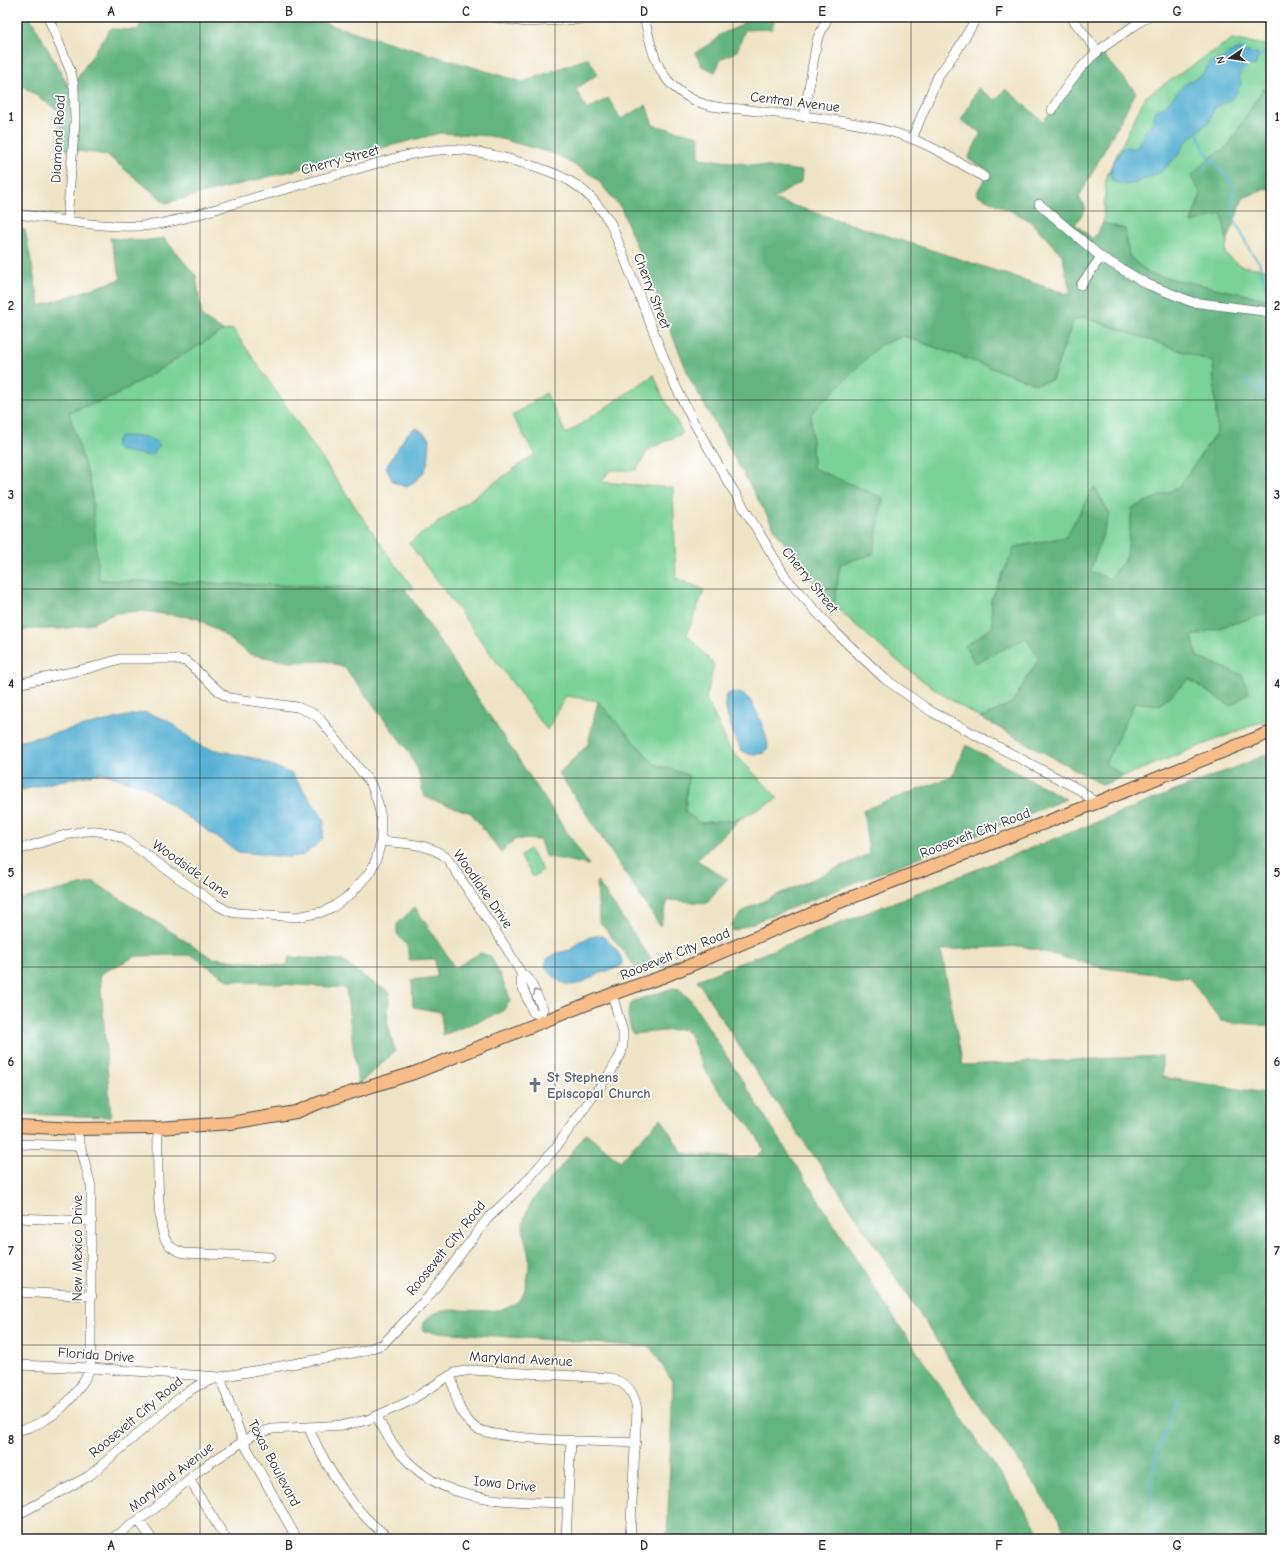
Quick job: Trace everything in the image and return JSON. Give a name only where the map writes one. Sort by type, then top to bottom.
[{"type":"main road","name":"Roosevelt City Road","points":[[612,994],[665,976],[873,889],[1096,803],[1271,732]]},
{"type":"main road","points":[[17,1126],[76,1129],[158,1128],[231,1123],[296,1112],[321,1102],[414,1073],[542,1019],[612,994]]},
{"type":"street","name":"Diamond Road","points":[[48,17],[71,72],[74,87],[75,121],[67,220]]},
{"type":"street","points":[[492,17],[526,22],[623,17]]},
{"type":"street","name":"Central Avenue","points":[[644,17],[658,66],[672,86],[689,98],[705,105],[722,108],[742,109],[865,126],[912,139],[984,177]]},
{"type":"street","points":[[804,118],[818,40],[828,17]]},
{"type":"street","points":[[912,139],[938,76],[958,48],[977,17]]},
{"type":"street","points":[[1071,17],[1098,52]]},
{"type":"street","points":[[1052,110],[1061,94],[1081,69],[1098,52],[1147,17]]},
{"type":"street","name":"Cherry Street","points":[[17,214],[128,226],[151,225],[168,222],[379,163],[424,152],[444,150],[465,150],[495,155],[540,168],[569,180],[584,190],[603,211],[611,224],[658,346],[683,401],[726,480],[787,579],[832,629],[885,679],[932,712],[1080,790],[1096,803]]},
{"type":"street","points":[[1039,204],[1101,258],[1147,284],[1192,302],[1271,312]]},
{"type":"street","points":[[1081,285],[1101,258]]},
{"type":"street","name":"Woodside Lane","points":[[17,684],[90,668],[120,659],[175,659],[189,664],[221,693],[229,698],[297,707],[314,714],[371,784],[382,818],[381,841],[376,860],[370,872],[350,895],[333,907],[322,912],[297,917],[228,911],[123,838],[105,832],[90,831],[77,833],[17,850]]},
{"type":"street","name":"Woodlake Drive","points":[[381,841],[435,848],[447,858],[507,948],[521,973],[529,978],[536,990],[543,1009],[542,1019]]},
{"type":"street","name":"Roosevelt City Road","points":[[17,1515],[89,1476],[191,1389],[220,1377],[364,1351],[385,1341],[429,1296],[488,1218],[523,1184],[556,1148],[610,1073],[621,1054],[623,1044],[623,1032],[612,994]]},
{"type":"street","points":[[158,1128],[161,1226],[168,1243],[174,1249],[184,1253],[270,1258]]},
{"type":"street","name":"New Mexico Drive","points":[[76,1129],[91,1186],[91,1368]]},
{"type":"street","points":[[17,1144],[80,1146]]},
{"type":"street","points":[[17,1218],[92,1221]]},
{"type":"street","points":[[17,1292],[92,1296]]},
{"type":"street","name":"Florida Drive","points":[[17,1365],[91,1368],[220,1377]]},
{"type":"street","points":[[17,1431],[35,1424],[63,1409],[77,1393],[91,1368]]},
{"type":"street","name":"Maryland Avenue","points":[[112,1539],[139,1521],[189,1479],[243,1441],[264,1431],[344,1425],[377,1417],[417,1397],[450,1375],[459,1371],[471,1370],[601,1377],[618,1380],[631,1390],[636,1400],[636,1443],[630,1539]]},
{"type":"street","name":"Florida Drive","points":[[172,1374],[184,1379],[191,1389]]},
{"type":"street","points":[[450,1375],[459,1408],[466,1419],[476,1428],[492,1434],[636,1443]]},
{"type":"street","name":"Texas Boulevard","points":[[220,1377],[243,1441],[297,1539]]},
{"type":"street","name":"Iowa Drive","points":[[377,1417],[392,1444],[401,1456],[417,1471],[438,1483],[483,1498],[515,1502],[568,1503]]},
{"type":"street","points":[[308,1427],[328,1467],[351,1501],[364,1517],[392,1539]]},
{"type":"street","points":[[566,1539],[571,1440]]},
{"type":"street","points":[[189,1479],[226,1539]]},
{"type":"street","points":[[139,1521],[152,1539]]},
{"type":"green space","points":[[17,17],[30,17],[70,89],[110,29],[138,30],[142,17],[304,17],[523,82],[588,58],[598,74],[576,89],[587,110],[608,98],[621,119],[646,105],[653,125],[699,136],[699,158],[802,171],[801,182],[773,199],[1071,295],[1062,255],[1029,220],[976,194],[989,171],[968,159],[981,132],[961,121],[978,88],[995,100],[1006,89],[1043,121],[1100,51],[1136,92],[1079,197],[1086,209],[1075,224],[1093,239],[1103,223],[1125,229],[1129,256],[1149,274],[1271,300],[1271,612],[1192,636],[1197,657],[1242,675],[1249,693],[1230,706],[1189,679],[1159,705],[1135,702],[1105,764],[1124,776],[1103,785],[981,718],[1012,703],[1039,659],[1026,638],[975,663],[965,646],[993,627],[991,600],[1015,547],[1066,537],[1094,487],[1110,514],[1090,571],[1109,579],[1127,557],[1132,508],[1178,488],[1217,432],[1213,362],[1084,317],[1073,321],[1052,380],[1036,384],[904,336],[880,345],[811,414],[813,468],[883,498],[873,554],[840,564],[834,605],[822,594],[778,535],[691,381],[621,208],[595,177],[555,154],[490,136],[440,133],[166,203],[107,155],[57,148],[60,112],[17,82]]},
{"type":"green space","points":[[747,17],[775,17],[772,29],[745,30],[737,51],[721,59],[715,72],[702,66],[695,53],[716,40],[719,35],[740,26]]},
{"type":"green space","points":[[1232,39],[1271,46],[1271,94],[1263,89],[1228,146],[1204,162],[1201,193],[1191,222],[1222,213],[1227,242],[1225,254],[1241,266],[1271,270],[1271,300],[1149,274],[1129,256],[1125,229],[1103,223],[1106,177],[1145,97]]},
{"type":"green space","points":[[1263,89],[1271,94],[1271,189],[1268,188],[1243,198],[1227,242],[1222,214],[1191,223],[1201,194],[1191,177],[1204,162],[1228,146]]},
{"type":"green space","points":[[17,228],[25,230],[40,306],[121,279],[110,238],[142,241],[164,238],[196,276],[202,317],[223,331],[113,397],[69,412],[91,486],[99,580],[405,589],[589,865],[545,856],[540,840],[516,839],[501,852],[471,813],[424,797],[418,771],[409,752],[345,668],[327,661],[289,662],[249,654],[220,632],[196,618],[141,611],[116,613],[87,625],[60,629],[29,629],[17,633]]},
{"type":"green space","points":[[1084,317],[1213,362],[1217,432],[1178,488],[1132,508],[1127,557],[1109,579],[1090,571],[1110,514],[1094,487],[1066,537],[1015,547],[991,600],[993,627],[965,646],[975,663],[1026,638],[1039,658],[1012,703],[981,718],[941,694],[922,680],[868,636],[834,605],[840,564],[813,468],[811,414],[880,345],[904,336],[1036,384],[1052,380],[1073,321]]},
{"type":"green space","points":[[233,329],[389,556],[414,589],[98,580],[69,412],[113,397],[223,331]]},
{"type":"green space","points":[[654,375],[662,395],[683,433],[649,449],[636,470],[610,470],[601,482],[673,488],[676,578],[704,590],[687,634],[714,665],[706,698],[730,749],[778,798],[740,819],[700,823],[685,812],[688,775],[654,764],[598,701],[566,696],[547,730],[409,543],[535,454],[512,416],[546,393],[566,434]]},
{"type":"green space","points":[[1271,612],[1271,718],[1124,776],[1105,764],[1135,702],[1160,705],[1189,679],[1230,706],[1249,693],[1242,675],[1197,657],[1192,636]]},
{"type":"green space","points":[[598,701],[654,764],[688,775],[685,812],[700,823],[740,819],[697,860],[727,879],[706,903],[668,900],[660,926],[559,773],[588,744]]},
{"type":"green space","points":[[966,745],[1066,799],[733,931],[732,924],[746,909],[869,854],[863,810],[952,777]]},
{"type":"green space","points":[[1271,753],[1271,1026],[1221,1021],[1189,978],[1103,968],[1022,946],[941,950],[963,1065],[1162,1056],[1162,1077],[1271,1094],[1271,1539],[1072,1539],[986,1415],[839,1191],[768,1091],[697,980]]},
{"type":"green space","points":[[529,849],[543,870],[533,877],[520,856]]},
{"type":"green space","points":[[597,881],[655,965],[643,976],[599,921]]},
{"type":"green space","points":[[94,882],[212,958],[287,966],[289,957],[341,960],[376,985],[390,992],[387,1021],[395,1051],[358,1085],[346,988],[230,981],[191,955],[136,956],[100,974],[111,1117],[17,1114],[17,900]]},
{"type":"green space","points":[[415,907],[455,968],[480,953],[491,956],[511,1000],[502,1012],[443,1035],[441,1012],[413,1007],[412,980],[437,977],[435,959],[409,960],[407,945],[397,934],[397,924]]},
{"type":"green space","points":[[673,988],[679,989],[690,999],[892,1315],[1044,1539],[667,1539],[673,1383],[651,1347],[424,1331],[422,1327],[428,1317],[438,1312],[451,1310],[480,1311],[508,1308],[520,1299],[526,1285],[529,1268],[529,1256],[523,1227],[524,1219],[530,1205],[538,1193],[562,1165],[586,1133],[620,1161],[661,1118],[682,1153],[741,1159],[756,1157],[763,1151],[761,1143],[756,1135],[721,1094],[708,1075],[690,1035],[684,1029],[633,1034],[628,1017],[631,1004],[634,1001]]},
{"type":"water","points":[[1240,49],[1246,52],[1256,53],[1258,56],[1255,66],[1248,64],[1240,71],[1239,77],[1241,83],[1234,96],[1228,101],[1215,107],[1209,122],[1186,142],[1177,156],[1161,172],[1135,183],[1124,185],[1113,181],[1110,174],[1112,165],[1122,149],[1127,147],[1133,149],[1138,146],[1145,132],[1153,122],[1156,110],[1163,108],[1184,85],[1204,73],[1209,63],[1224,58],[1228,53]]},
{"type":"water","points":[[17,373],[21,376],[23,385],[17,394]]},
{"type":"water","points":[[415,428],[420,430],[430,439],[428,462],[420,477],[406,487],[393,482],[386,467],[407,434]]},
{"type":"water","points":[[122,436],[138,436],[148,438],[160,446],[150,456],[118,450],[115,447],[117,440]]},
{"type":"water","points":[[732,692],[746,696],[752,702],[768,744],[768,748],[764,753],[751,755],[741,750],[732,730],[725,706],[726,695]]},
{"type":"water","points":[[144,712],[167,720],[202,747],[257,759],[292,774],[324,819],[323,839],[304,855],[289,857],[238,852],[145,787],[102,773],[22,790],[17,772],[17,742]]},
{"type":"water","points":[[602,935],[618,952],[622,961],[622,965],[619,967],[601,973],[575,985],[569,985],[558,980],[545,966],[547,959],[557,953],[570,950],[579,942],[590,937]]},
{"type":"waterway","points":[[1257,58],[1271,49]]},
{"type":"waterway","points":[[1238,73],[1250,63]]},
{"type":"waterway","points":[[1197,132],[1204,150],[1234,185],[1232,207],[1235,220],[1249,249],[1259,262],[1271,306]]},
{"type":"waterway","points":[[1202,173],[1212,159]]},
{"type":"waterway","points":[[1260,391],[1264,375]]},
{"type":"waterway","points":[[1244,379],[1271,400]]},
{"type":"waterway","points":[[1271,443],[1262,465],[1268,475],[1271,486]]},
{"type":"waterway","points":[[1153,1539],[1151,1480],[1156,1455],[1178,1400]]},
{"type":"place","name":"St Stephens Episcopal Church","points":[[535,1085]]}]
